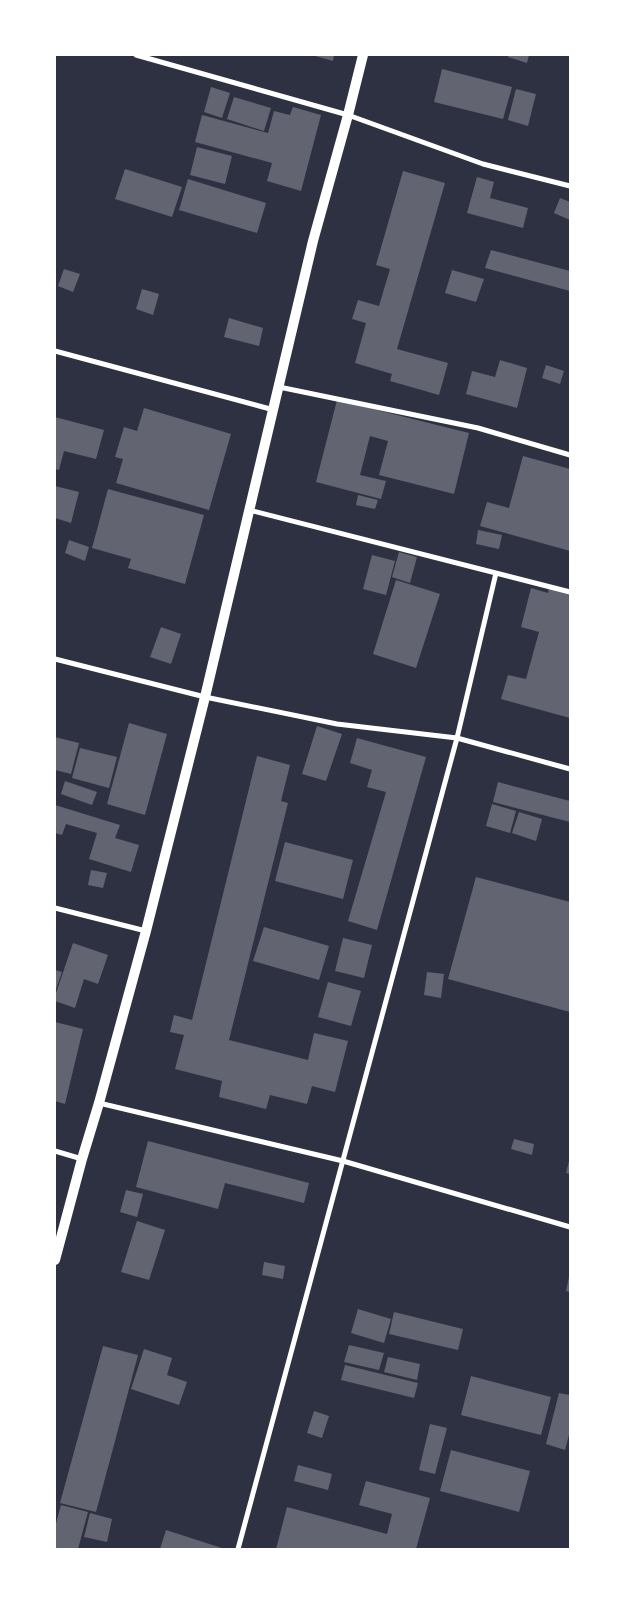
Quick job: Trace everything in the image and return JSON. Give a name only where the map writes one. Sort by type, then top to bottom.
[{"type":"main road","points":[[55,1260],[146,931],[205,697],[313,241],[363,55]]},
{"type":"street","points":[[136,55],[348,115],[483,164],[570,186]]},
{"type":"street","points":[[55,351],[274,410]]},
{"type":"street","points":[[279,387],[478,428],[570,455]]},
{"type":"street","points":[[249,510],[570,592]]},
{"type":"street","points":[[238,1549],[457,738],[496,573]]},
{"type":"street","points":[[55,659],[205,697],[337,724],[457,738],[570,770]]},
{"type":"street","points":[[55,908],[146,931]]},
{"type":"street","points":[[99,1103],[343,1161],[570,1227]]},
{"type":"street","points":[[55,1151],[82,1159]]},
{"type":"building","points":[[312,55],[334,55],[333,61]]},
{"type":"building","points":[[509,55],[529,55],[527,63],[508,57]]},
{"type":"building","points":[[442,69],[512,87],[503,119],[434,102]]},
{"type":"building","points":[[211,87],[230,93],[222,118],[204,112]]},
{"type":"building","points":[[516,89],[536,94],[528,126],[508,120]]},
{"type":"building","points":[[234,97],[271,108],[264,131],[227,119]]},
{"type":"building","points":[[293,107],[321,115],[301,191],[267,181],[272,163],[195,142],[202,115],[268,133],[274,111],[290,115]]},
{"type":"building","points":[[197,147],[232,156],[225,184],[190,175]]},
{"type":"building","points":[[125,169],[182,187],[172,217],[115,199]]},
{"type":"building","points":[[403,171],[445,183],[397,349],[448,363],[439,395],[390,381],[392,374],[355,363],[366,323],[352,319],[358,300],[379,306],[390,269],[376,265]]},
{"type":"building","points":[[477,177],[494,182],[490,198],[528,208],[523,228],[467,213]]},
{"type":"building","points":[[188,179],[266,203],[257,233],[179,210]]},
{"type":"building","points":[[560,198],[570,202],[570,220],[554,213]]},
{"type":"building","points":[[491,250],[570,271],[570,291],[485,268]]},
{"type":"building","points":[[64,269],[80,274],[73,292],[58,286]]},
{"type":"building","points":[[452,270],[484,279],[476,302],[445,293]]},
{"type":"building","points":[[142,289],[159,294],[153,315],[136,309]]},
{"type":"building","points":[[229,318],[263,328],[259,346],[224,337]]},
{"type":"building","points":[[500,360],[527,368],[517,408],[466,394],[472,371],[495,377]]},
{"type":"building","points":[[546,365],[564,371],[560,384],[542,378]]},
{"type":"building","points":[[337,400],[469,433],[454,494],[379,475],[388,441],[370,436],[360,475],[386,481],[381,499],[316,482]]},
{"type":"building","points":[[144,408],[231,434],[209,510],[116,483],[123,459],[115,457],[124,427],[137,431]]},
{"type":"building","points":[[55,417],[104,430],[96,459],[64,451],[59,470],[55,469]]},
{"type":"building","points":[[523,456],[570,469],[570,551],[480,526],[487,502],[509,508]]},
{"type":"building","points":[[55,486],[79,492],[71,523],[55,518]]},
{"type":"building","points":[[108,489],[204,515],[185,584],[128,568],[131,559],[92,548]]},
{"type":"building","points":[[358,495],[378,500],[375,509],[356,505]]},
{"type":"building","points":[[478,530],[502,535],[499,549],[476,544]]},
{"type":"building","points":[[69,540],[89,547],[85,561],[65,553]]},
{"type":"building","points":[[399,552],[417,557],[410,583],[392,577]]},
{"type":"building","points":[[372,555],[395,561],[386,595],[363,589]]},
{"type":"building","points":[[396,580],[440,594],[416,668],[373,654]]},
{"type":"building","points":[[531,588],[548,593],[549,588],[570,594],[570,718],[501,699],[508,675],[526,679],[539,632],[521,627]]},
{"type":"building","points":[[161,627],[181,634],[171,664],[150,657]]},
{"type":"building","points":[[129,723],[167,734],[145,815],[107,804]]},
{"type":"building","points":[[317,726],[342,734],[326,781],[302,774]]},
{"type":"building","points":[[55,737],[79,743],[71,774],[55,770]]},
{"type":"building","points":[[357,738],[426,757],[377,930],[348,921],[386,792],[367,787],[372,770],[350,763]]},
{"type":"building","points":[[80,748],[117,757],[109,788],[72,778]]},
{"type":"building","points":[[257,756],[290,765],[281,801],[288,803],[229,1040],[308,1060],[314,1033],[348,1041],[335,1092],[312,1086],[307,1104],[270,1095],[266,1109],[219,1097],[222,1081],[175,1069],[184,1035],[170,1032],[174,1015],[192,1020]]},
{"type":"building","points":[[65,781],[97,792],[92,805],[61,794]]},
{"type":"building","points":[[498,782],[570,801],[570,822],[493,802]]},
{"type":"building","points":[[492,804],[516,811],[510,833],[486,826]]},
{"type":"building","points":[[55,805],[120,825],[115,838],[139,845],[131,872],[89,859],[97,833],[66,824],[62,835],[55,833]]},
{"type":"building","points":[[519,812],[542,819],[536,841],[512,833]]},
{"type":"building","points":[[285,842],[353,860],[343,899],[275,881]]},
{"type":"building","points":[[91,870],[107,873],[103,888],[88,885]]},
{"type":"building","points":[[476,877],[570,902],[570,1012],[448,979]]},
{"type":"building","points":[[264,927],[329,946],[319,980],[253,961]]},
{"type":"building","points":[[343,938],[372,945],[364,978],[335,971]]},
{"type":"building","points":[[73,943],[108,955],[98,984],[84,979],[75,1008],[55,1001]]},
{"type":"building","points":[[55,970],[62,972],[55,992]]},
{"type":"building","points":[[427,972],[444,974],[441,998],[424,995]]},
{"type":"building","points":[[328,982],[361,991],[351,1026],[318,1017]]},
{"type":"building","points":[[55,1022],[83,1029],[65,1104],[55,1101]]},
{"type":"building","points":[[514,1139],[534,1144],[532,1155],[511,1149]]},
{"type":"building","points":[[148,1141],[309,1183],[304,1203],[225,1183],[218,1209],[136,1187]]},
{"type":"building","points":[[570,1161],[570,1174],[566,1173]]},
{"type":"building","points":[[126,1190],[143,1194],[137,1217],[120,1212]]},
{"type":"building","points":[[137,1221],[165,1230],[149,1280],[121,1272]]},
{"type":"building","points":[[264,1262],[285,1266],[283,1279],[262,1275]]},
{"type":"building","points":[[570,1277],[570,1292],[566,1291]]},
{"type":"building","points":[[358,1309],[391,1319],[384,1343],[351,1333]]},
{"type":"building","points":[[394,1312],[463,1329],[458,1350],[389,1334]]},
{"type":"building","points":[[349,1345],[384,1353],[379,1370],[344,1362]]},
{"type":"building","points":[[103,1346],[138,1355],[96,1512],[60,1503]]},
{"type":"building","points":[[144,1349],[172,1358],[167,1375],[187,1382],[179,1405],[131,1389]]},
{"type":"building","points":[[388,1357],[420,1364],[417,1380],[384,1372]]},
{"type":"building","points":[[345,1365],[418,1383],[414,1398],[341,1380]]},
{"type":"building","points":[[471,1376],[551,1397],[541,1435],[461,1415]]},
{"type":"building","points":[[559,1393],[570,1395],[570,1431],[565,1450],[546,1444]]},
{"type":"building","points":[[314,1411],[329,1416],[322,1438],[307,1433]]},
{"type":"building","points":[[430,1424],[447,1428],[435,1474],[419,1470]]},
{"type":"building","points":[[451,1450],[530,1471],[519,1512],[440,1491]]},
{"type":"building","points":[[298,1465],[332,1474],[328,1490],[294,1481]]},
{"type":"building","points":[[366,1481],[430,1498],[416,1549],[276,1549],[287,1507],[387,1534],[392,1514],[359,1505]]},
{"type":"building","points":[[61,1505],[88,1512],[78,1549],[55,1549],[55,1527]]},
{"type":"building","points":[[90,1513],[112,1519],[107,1542],[84,1537]]},
{"type":"building","points":[[166,1530],[225,1549],[160,1549]]}]
